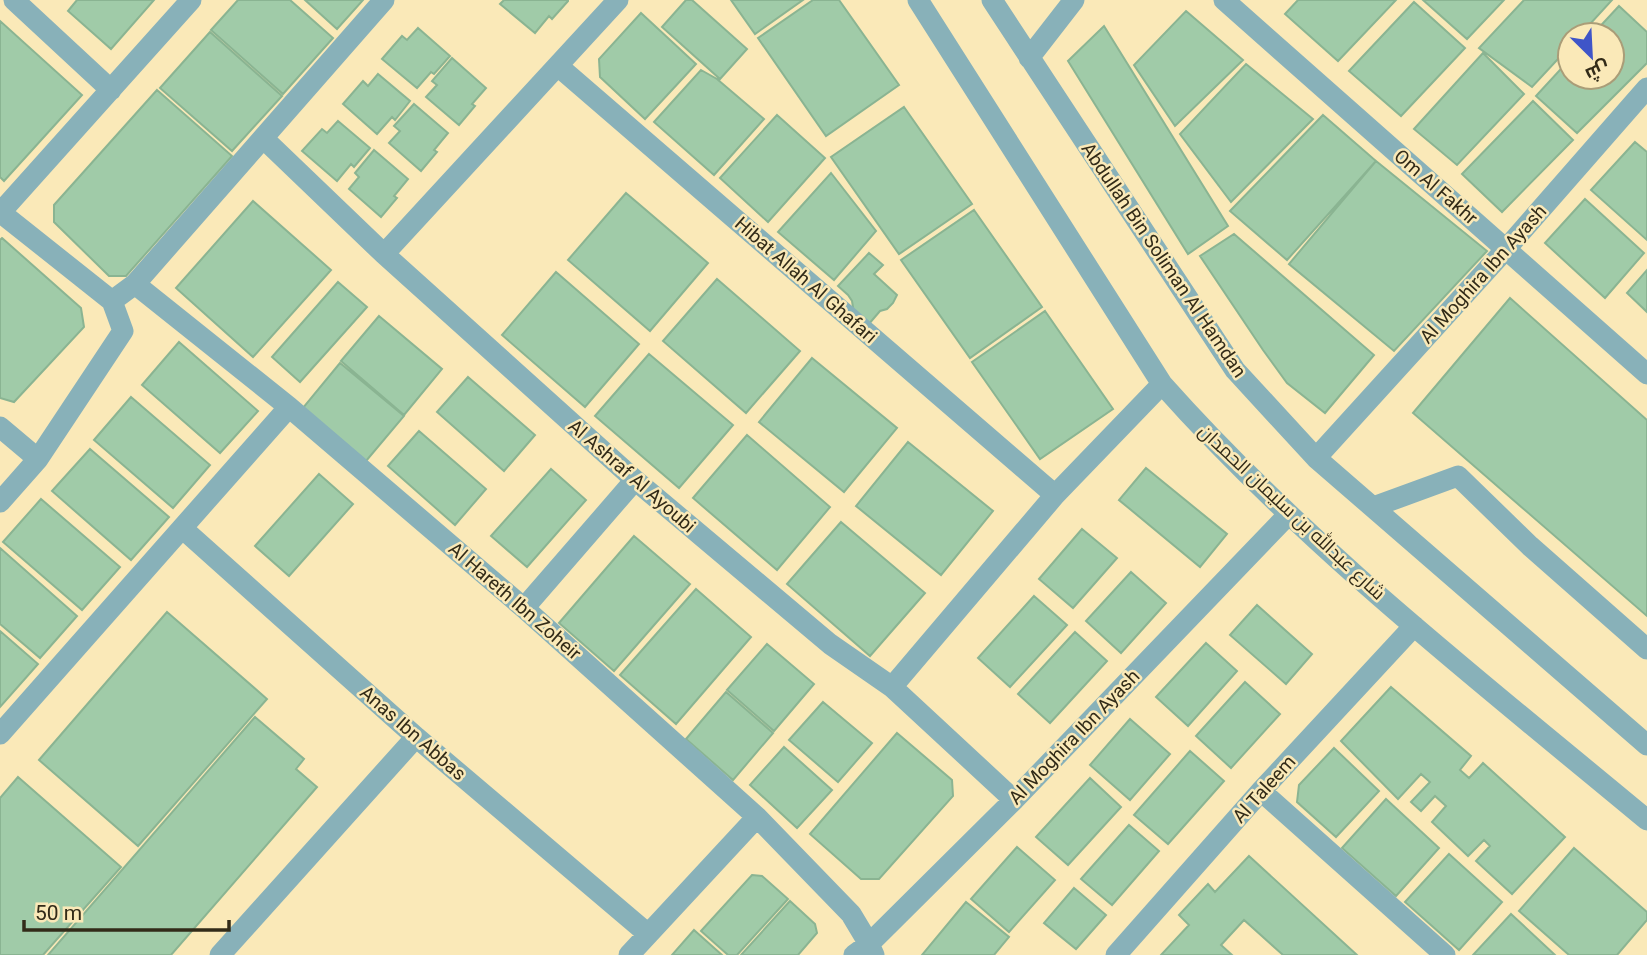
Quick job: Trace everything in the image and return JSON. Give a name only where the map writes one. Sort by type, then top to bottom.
[{"type":"street","points":[[14,0],[111,90]]},
{"type":"street","points":[[0,502],[38,459],[123,331],[112,301],[0,212],[191,0]]},
{"type":"street","points":[[112,301],[135,284],[384,0]]},
{"type":"street","points":[[384,254],[618,0]]},
{"type":"street","name":"شارع عبدالله بن سليمان الحمدان","points":[[918,0],[1162,384],[1201,428],[1288,514],[1414,626],[1647,820]]},
{"type":"street","name":"Abdullah Bin Soliman Al Hamdan","points":[[992,0],[1235,370],[1316,458],[1647,745]]},
{"type":"street","points":[[1029,58],[1074,0]]},
{"type":"street","name":"Om Al Fakhr","points":[[1224,0],[1647,374]]},
{"type":"street","name":"Hibat Allah Al Ghafari","points":[[558,66],[1055,495]]},
{"type":"street","name":"Al Moghira Ibn Ayash","points":[[1316,458],[1506,249],[1647,88]]},
{"type":"street","name":"Al Ashraf Al Ayoubi","points":[[263,138],[384,254],[635,480],[831,644],[892,687],[1014,800]]},
{"type":"street","name":"Al Hareth Ibn Zoheir","points":[[135,284],[289,407],[524,608],[757,817],[850,914],[866,951]]},
{"type":"street","points":[[892,687],[1055,495],[1162,384]]},
{"type":"street","points":[[0,734],[289,407]]},
{"type":"street","points":[[0,426],[38,459]]},
{"type":"street","points":[[1373,508],[1458,476],[1530,546],[1647,649]]},
{"type":"street","points":[[524,608],[635,480]]},
{"type":"street","name":"Al Moghira Ibn Ayash","points":[[866,951],[1288,514]]},
{"type":"street","name":"Anas Ibn Abbas","points":[[182,528],[416,737],[648,934]]},
{"type":"street","name":"Al Taleem","points":[[1116,955],[1261,791],[1414,626]]},
{"type":"street","points":[[220,955],[416,737]]},
{"type":"street","points":[[1261,791],[1445,955]]},
{"type":"street","points":[[629,955],[757,817]]},
{"type":"building","points":[[77,0],[154,0],[111,49],[68,11]]},
{"type":"building","points":[[238,0],[290,0],[333,38],[283,94],[211,30]]},
{"type":"building","points":[[305,0],[363,0],[337,29]]},
{"type":"building","points":[[504,0],[568,1],[552,19],[549,16],[535,33],[500,4]]},
{"type":"building","points":[[686,0],[692,0],[747,49],[720,79],[662,27]]},
{"type":"building","points":[[731,0],[803,0],[755,34]]},
{"type":"building","points":[[813,0],[839,0],[899,85],[826,136],[758,38]]},
{"type":"building","points":[[1298,0],[1396,0],[1338,61],[1285,14]]},
{"type":"building","points":[[1423,0],[1504,0],[1467,39]]},
{"type":"building","points":[[1524,0],[1612,0],[1593,21],[1556,21],[1556,61],[1532,87],[1479,48]]},
{"type":"building","points":[[1414,2],[1465,48],[1401,116],[1349,71]]},
{"type":"building","points":[[1619,6],[1647,32],[1647,63],[1626,84],[1626,21],[1605,21]]},
{"type":"building","points":[[1186,11],[1243,60],[1175,126],[1134,65]]},
{"type":"building","points":[[641,13],[696,64],[645,119],[600,77],[599,59]]},
{"type":"building","points":[[0,21],[82,95],[4,181],[0,177]]},
{"type":"building","points":[[1104,26],[1228,226],[1188,254],[1068,61]]},
{"type":"building","points":[[418,28],[450,56],[417,88],[382,59],[402,36],[407,40]]},
{"type":"building","points":[[210,32],[282,96],[232,151],[160,88]]},
{"type":"building","points":[[1483,53],[1524,94],[1457,165],[1414,129]]},
{"type":"building","points":[[452,58],[486,88],[459,125],[426,97],[437,85],[432,81]]},
{"type":"building","points":[[1246,64],[1313,119],[1231,202],[1180,134]]},
{"type":"building","points":[[701,70],[717,79],[764,119],[714,175],[654,122]]},
{"type":"building","points":[[378,74],[410,101],[395,120],[392,117],[377,134],[343,104],[363,81],[368,86]]},
{"type":"building","points":[[1556,74],[1556,91],[1619,91],[1577,133],[1536,96]]},
{"type":"building","points":[[157,90],[232,156],[126,276],[109,276],[54,222],[54,205]]},
{"type":"building","points":[[1533,101],[1573,140],[1502,212],[1462,174]]},
{"type":"building","points":[[414,104],[448,133],[421,171],[389,143],[400,131],[394,126]]},
{"type":"building","points":[[904,107],[972,204],[899,254],[831,157]]},
{"type":"building","points":[[777,115],[825,158],[768,222],[720,178]]},
{"type":"building","points":[[1323,115],[1376,161],[1287,260],[1230,211]]},
{"type":"building","points":[[338,121],[370,148],[354,167],[351,164],[337,181],[302,151],[322,129],[327,133]]},
{"type":"building","points":[[1635,142],[1647,152],[1647,240],[1591,190]]},
{"type":"building","points":[[374,150],[408,179],[381,217],[349,189],[359,177],[355,173]]},
{"type":"building","points":[[1376,161],[1487,251],[1394,351],[1289,264]]},
{"type":"building","points":[[831,173],[876,231],[834,280],[778,232]]},
{"type":"building","points":[[626,193],[708,263],[650,331],[568,260]]},
{"type":"building","points":[[1585,199],[1644,253],[1605,298],[1545,243]]},
{"type":"building","points":[[253,201],[331,270],[253,357],[176,288]]},
{"type":"building","points":[[974,210],[1042,307],[970,358],[901,260]]},
{"type":"building","points":[[1234,234],[1374,355],[1325,413],[1287,383],[1200,256]]},
{"type":"building","points":[[2,238],[81,308],[84,327],[14,402],[0,398]]},
{"type":"building","points":[[869,253],[883,265],[874,274],[897,295],[893,303],[880,311],[868,325],[854,313],[852,301],[838,286]]},
{"type":"building","points":[[1647,270],[1647,312],[1627,293]]},
{"type":"building","points":[[556,272],[639,344],[585,407],[502,335]]},
{"type":"building","points":[[717,279],[800,351],[746,413],[663,341]]},
{"type":"building","points":[[338,282],[367,307],[300,382],[272,357]]},
{"type":"building","points":[[1510,298],[1647,420],[1647,616],[1413,413]]},
{"type":"building","points":[[1045,311],[1113,409],[1040,459],[972,362]]},
{"type":"building","points":[[379,316],[442,369],[404,415],[341,361]]},
{"type":"building","points":[[179,342],[258,411],[220,453],[142,385]]},
{"type":"building","points":[[649,354],[733,425],[679,488],[595,416]]},
{"type":"building","points":[[812,358],[897,428],[844,492],[759,422]]},
{"type":"building","points":[[340,363],[404,416],[366,461],[302,409]]},
{"type":"building","points":[[468,377],[535,435],[504,471],[437,412]]},
{"type":"building","points":[[131,397],[210,465],[173,508],[94,440]]},
{"type":"building","points":[[419,431],[486,489],[455,525],[388,466]]},
{"type":"building","points":[[747,435],[830,507],[777,570],[693,498]]},
{"type":"building","points":[[908,442],[993,511],[941,575],[856,506]]},
{"type":"building","points":[[90,449],[169,517],[131,560],[52,491]]},
{"type":"building","points":[[1146,468],[1227,534],[1200,567],[1119,500]]},
{"type":"building","points":[[551,469],[586,500],[527,567],[491,536]]},
{"type":"building","points":[[319,474],[353,504],[289,576],[255,546]]},
{"type":"building","points":[[41,499],[120,567],[82,610],[3,542]]},
{"type":"building","points":[[841,522],[925,593],[870,656],[787,584]]},
{"type":"building","points":[[1082,529],[1117,558],[1073,608],[1039,579]]},
{"type":"building","points":[[634,536],[690,584],[614,671],[559,623]]},
{"type":"building","points":[[0,548],[77,616],[40,658],[0,624]]},
{"type":"building","points":[[1131,572],[1166,603],[1121,653],[1086,621]]},
{"type":"building","points":[[696,589],[751,637],[676,724],[620,675]]},
{"type":"building","points":[[1034,596],[1067,625],[1010,687],[978,658]]},
{"type":"building","points":[[1257,605],[1312,654],[1286,684],[1230,635]]},
{"type":"building","points":[[167,612],[267,699],[138,846],[39,760]]},
{"type":"building","points":[[0,631],[38,664],[0,707]]},
{"type":"building","points":[[1075,632],[1107,661],[1050,723],[1018,694]]},
{"type":"building","points":[[1206,643],[1237,671],[1188,726],[1156,697]]},
{"type":"building","points":[[767,644],[814,684],[774,731],[727,690]]},
{"type":"building","points":[[1245,682],[1280,714],[1231,768],[1196,736]]},
{"type":"building","points":[[1391,687],[1471,756],[1460,770],[1469,778],[1483,763],[1565,837],[1512,894],[1476,861],[1490,846],[1484,840],[1468,856],[1432,822],[1446,806],[1435,796],[1421,811],[1411,802],[1430,782],[1421,774],[1398,799],[1341,741]]},
{"type":"building","points":[[726,692],[773,733],[733,780],[686,739]]},
{"type":"building","points":[[823,702],[872,743],[838,782],[789,740]]},
{"type":"building","points":[[255,717],[304,759],[296,769],[317,787],[171,955],[48,955]]},
{"type":"building","points":[[1130,719],[1170,754],[1130,800],[1090,765]]},
{"type":"building","points":[[897,733],[952,780],[953,796],[879,879],[861,879],[810,834]]},
{"type":"building","points":[[784,747],[832,790],[797,828],[750,785]]},
{"type":"building","points":[[1334,748],[1379,791],[1336,837],[1297,802],[1299,785]]},
{"type":"building","points":[[1190,751],[1224,781],[1168,844],[1134,815]]},
{"type":"building","points":[[18,777],[121,867],[43,955],[0,955],[0,798]]},
{"type":"building","points":[[1090,778],[1121,807],[1068,865],[1036,837]]},
{"type":"building","points":[[1386,799],[1439,848],[1396,896],[1342,848]]},
{"type":"building","points":[[1129,825],[1159,851],[1112,905],[1081,879]]},
{"type":"building","points":[[1017,847],[1055,880],[1009,932],[971,899]]},
{"type":"building","points":[[1574,848],[1647,912],[1647,920],[1617,955],[1569,955],[1519,911]]},
{"type":"building","points":[[1449,854],[1502,902],[1459,950],[1405,902]]},
{"type":"building","points":[[1249,856],[1357,955],[1283,955],[1244,920],[1221,945],[1232,955],[1161,955],[1189,925],[1179,915],[1208,884],[1215,892]]},
{"type":"building","points":[[752,875],[762,876],[788,899],[737,955],[728,955],[701,931]]},
{"type":"building","points":[[1074,888],[1106,915],[1076,949],[1044,923]]},
{"type":"building","points":[[790,901],[815,924],[817,933],[798,955],[741,955]]},
{"type":"building","points":[[966,902],[1009,937],[994,955],[922,955]]},
{"type":"building","points":[[1511,914],[1555,955],[1473,955]]},
{"type":"building","points":[[694,930],[722,955],[672,955]]}]
